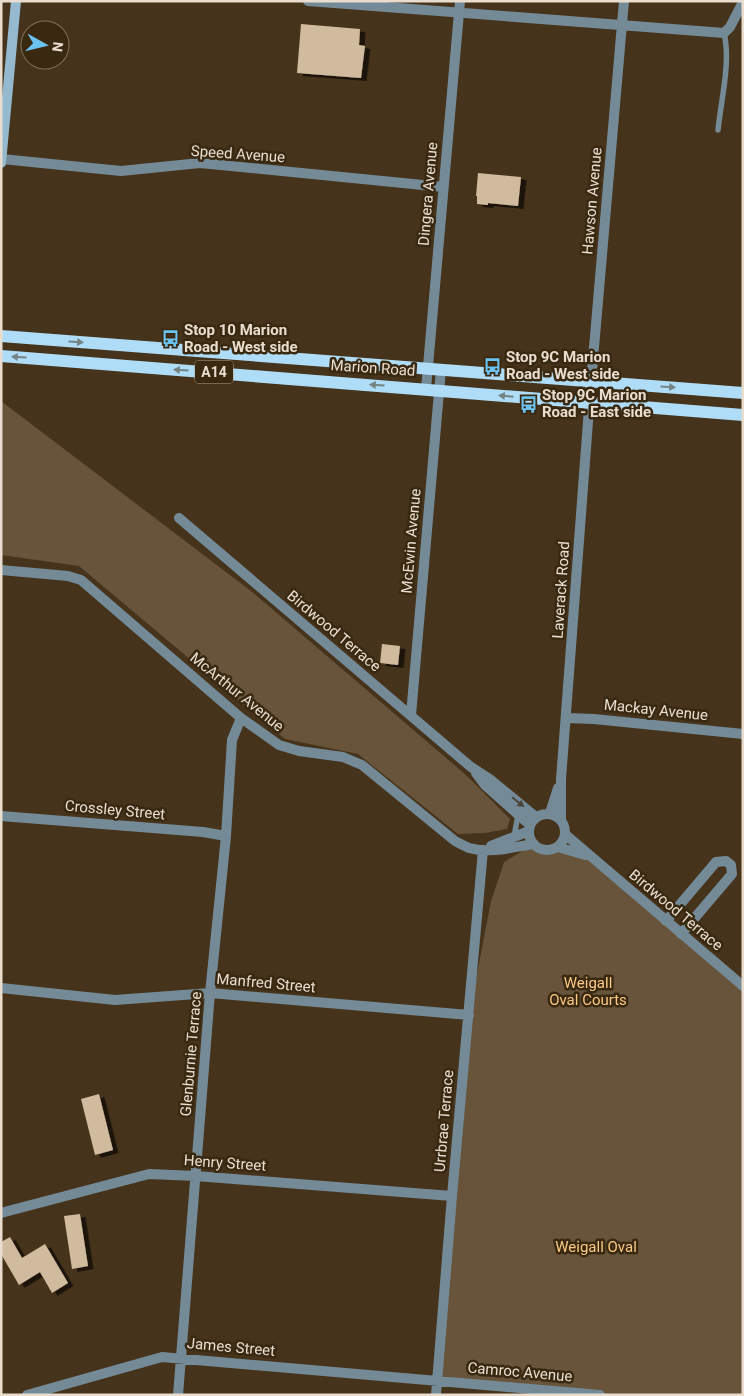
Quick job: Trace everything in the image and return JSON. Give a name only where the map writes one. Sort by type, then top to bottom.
[{"type":"main road","name":"Marion Road","points":[[1,336],[743,393]]},
{"type":"main road","name":"Marion Road","points":[[1,356],[743,415]]},
{"type":"street","points":[[1,163],[16,1]]},
{"type":"street","points":[[308,1],[712,33],[724,33],[730,27],[743,2]]},
{"type":"street","name":"Dingera Avenue","points":[[426,389],[460,1]]},
{"type":"street","name":"Hawson Avenue","points":[[590,403],[624,1]]},
{"type":"street","name":"Speed Avenue","points":[[2,159],[121,171],[200,163],[443,188]]},
{"type":"street","name":"McEwin Avenue","points":[[411,715],[441,369]]},
{"type":"street","name":"Laverack Road","points":[[561,820],[561,779],[590,403]]},
{"type":"street","name":"Birdwood Terrace","points":[[179,518],[471,767],[491,780],[532,824]]},
{"type":"street","name":"McArthur Avenue","points":[[1,570],[68,576],[81,580],[241,718],[278,745],[299,752],[343,757],[362,765],[455,841],[470,848],[483,850],[505,849],[534,844]]},
{"type":"street","name":"Glenburnie Terrace","points":[[178,1395],[210,993],[226,836],[232,740],[241,718]]},
{"type":"street","name":"Mackay Avenue","points":[[567,718],[743,734]]},
{"type":"street","name":"Birdwood Terrace","points":[[471,767],[486,785],[532,824]]},
{"type":"street","name":"Laverack Road","points":[[550,813],[561,779]]},
{"type":"street","points":[[483,850],[514,837],[545,813],[556,815],[561,820],[565,826],[566,835],[558,847],[544,850],[534,844],[530,838],[532,824]]},
{"type":"street","name":"Crossley Street","points":[[1,816],[203,832],[226,836]]},
{"type":"street","name":"Birdwood Terrace","points":[[566,835],[743,986]]},
{"type":"street","name":"Birdwood Terrace","points":[[558,847],[591,857]]},
{"type":"street","name":"Urrbrae Terrace","points":[[436,1395],[483,850]]},
{"type":"street","points":[[666,921],[716,862],[726,861],[731,865],[732,874],[681,934]]},
{"type":"street","name":"Manfred Street","points":[[1,988],[114,1000],[210,993],[469,1015]]},
{"type":"street","name":"Henry Street","points":[[1,1213],[149,1174],[452,1196]]},
{"type":"street","name":"James Street","points":[[27,1395],[162,1357],[438,1380]]},
{"type":"street","name":"Camroc Avenue","points":[[438,1380],[600,1395]]},
{"type":"lane","points":[[718,130],[727,44],[724,33]]},
{"type":"lane","points":[[514,837],[518,814]]},
{"type":"green space","points":[[1,401],[251,591],[466,775],[510,819],[507,829],[485,833],[458,834],[358,754],[285,739],[79,566],[1,555]]},
{"type":"green space","name":"Weigall Oval","points":[[534,844],[543,849],[558,847],[591,857],[743,986],[743,1395],[597,1395],[438,1380],[469,1015],[491,901],[504,862]]},
{"type":"building","points":[[301,24],[360,29],[359,45],[365,46],[361,78],[297,73]]},
{"type":"building","points":[[478,173],[521,177],[518,206],[488,203],[488,205],[477,204]]},
{"type":"building","points":[[382,644],[400,646],[398,665],[380,663]]},
{"type":"building","points":[[99,1094],[113,1150],[95,1155],[81,1099]]},
{"type":"building","points":[[80,1214],[88,1266],[72,1269],[64,1216]]},
{"type":"building","points":[[10,1237],[22,1258],[45,1244],[68,1283],[52,1293],[40,1272],[19,1285],[1,1254],[1,1242]]},
{"type":"place","name":"Stop 10 Marion Road - West side","points":[[170,339]]},
{"type":"place","name":"Stop 9C Marion Road - West side","points":[[492,366]]},
{"type":"place","name":"Stop 9C Marion Road - East side","points":[[528,404]]},
{"type":"park label","name":"Weigall Oval Courts","points":[[588,992]]}]
